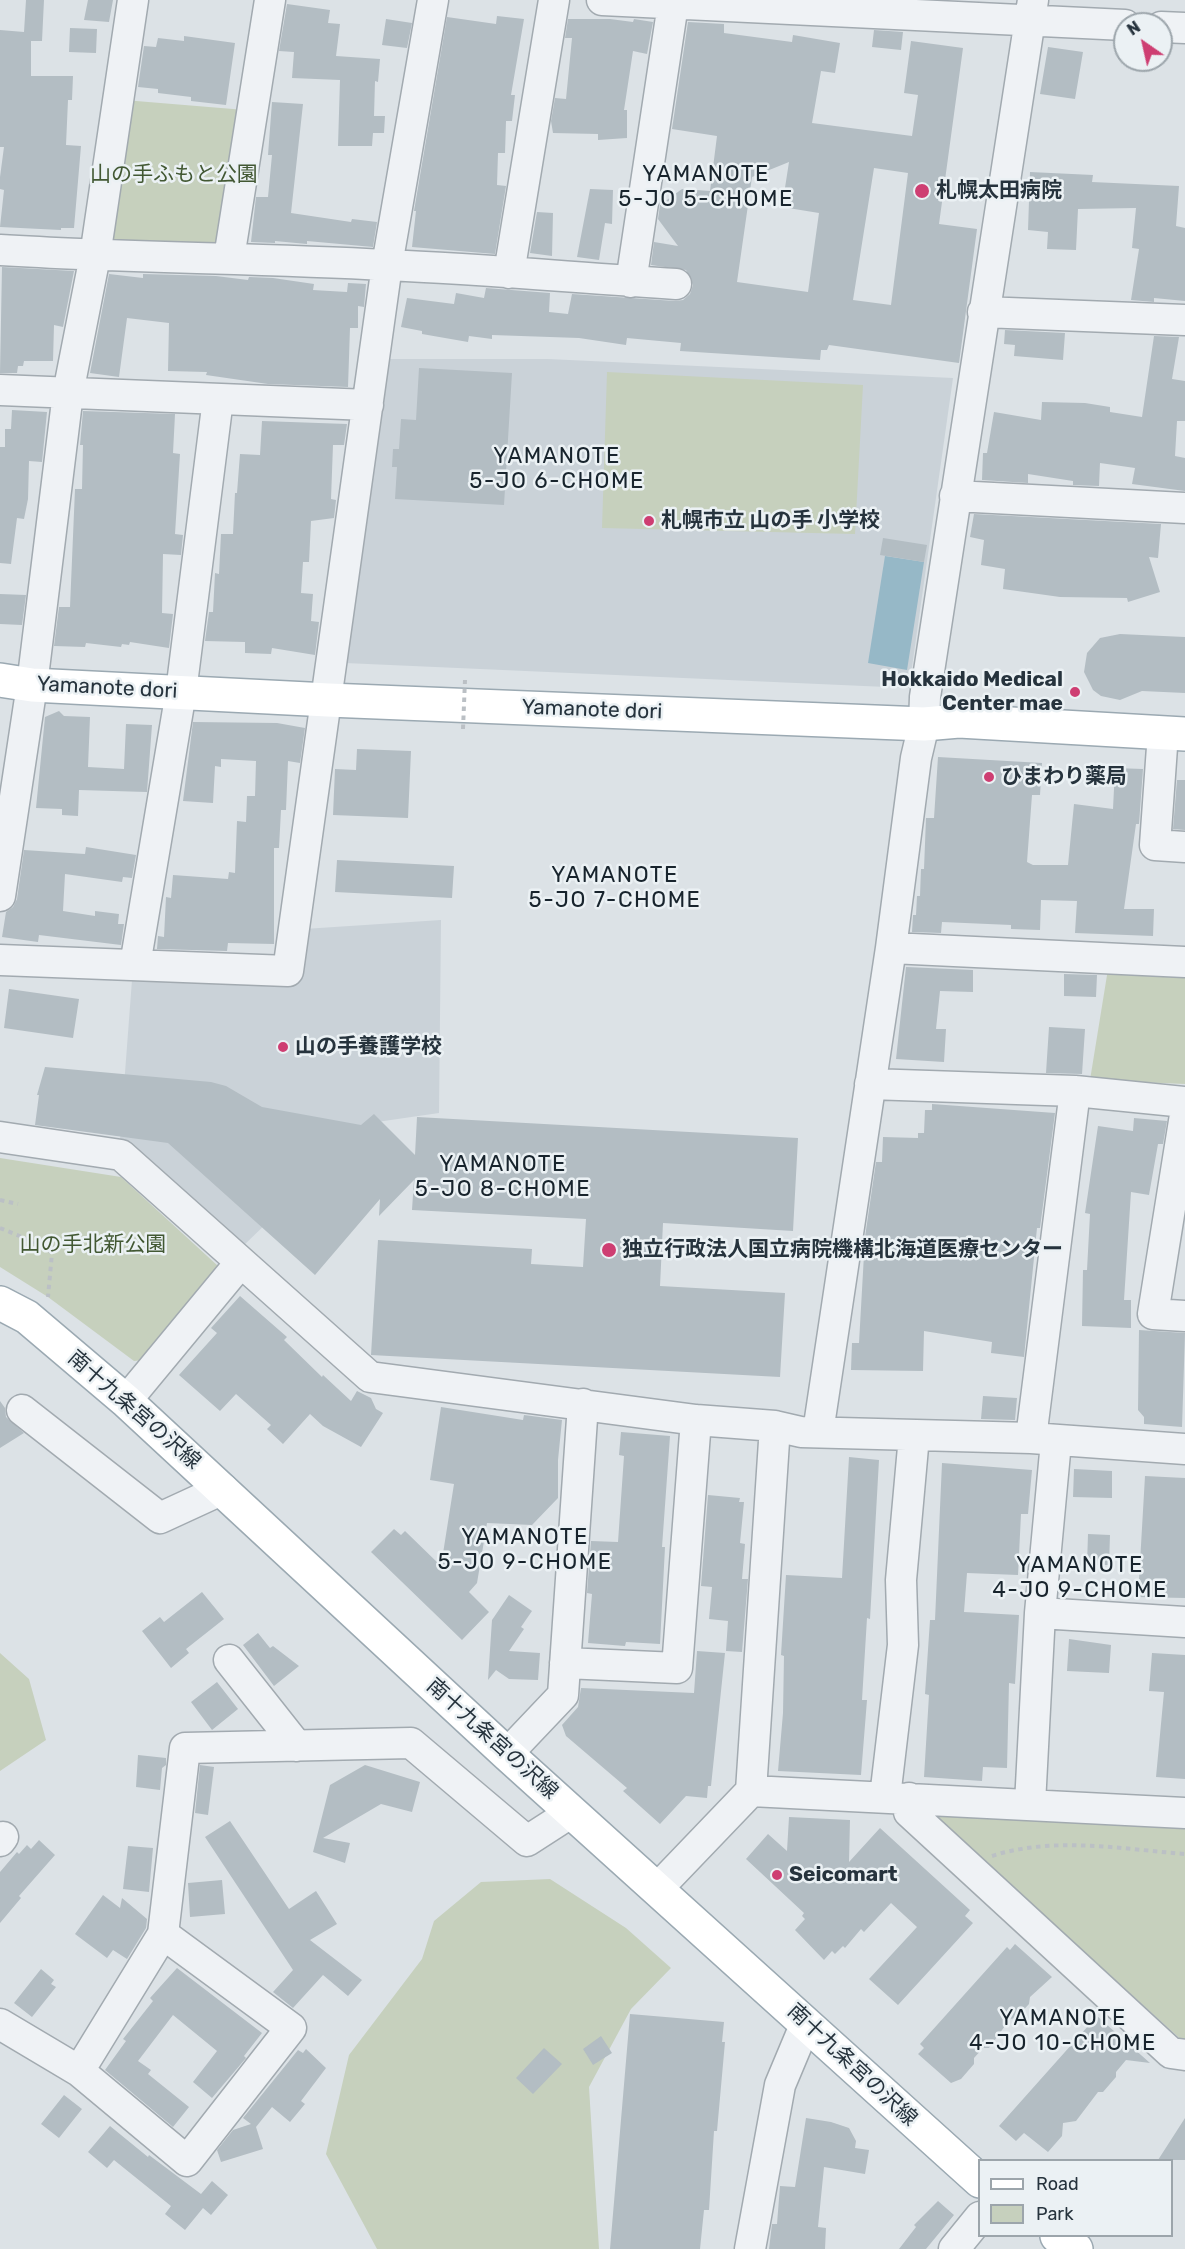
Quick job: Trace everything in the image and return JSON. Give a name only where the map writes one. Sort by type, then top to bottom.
[{"type":"main road","name":"Yamanote dori","points":[[0,680],[32,684],[328,700],[924,724],[958,721],[1174,733]]},
{"type":"main road","name":"南十九条宮の沢線","points":[[0,1303],[27,1317],[126,1401],[224,1489],[507,1754],[978,2179]]},
{"type":"main road","points":[[1060,2237],[1076,2249]]},
{"type":"street","points":[[1,882],[32,684],[68,393],[95,256],[133,0]]},
{"type":"street","points":[[230,258],[270,0]]},
{"type":"street","points":[[0,960],[288,970],[328,700],[387,265],[433,0]]},
{"type":"street","points":[[509,273],[554,0]]},
{"type":"street","points":[[602,0],[674,4],[1031,10],[1113,23]]},
{"type":"street","points":[[631,282],[674,4]]},
{"type":"street","points":[[818,1432],[891,948],[916,758],[924,724],[925,697],[955,496],[1031,10]]},
{"type":"street","points":[[0,250],[95,256],[230,258],[387,265],[676,285]]},
{"type":"street","points":[[983,312],[1185,320]]},
{"type":"street","points":[[0,390],[368,405]]},
{"type":"street","points":[[135,965],[181,692],[218,399]]},
{"type":"street","points":[[955,496],[1185,508]]},
{"type":"street","points":[[1174,733],[1155,845],[1185,847]]},
{"type":"street","points":[[891,948],[1185,962]]},
{"type":"street","points":[[870,1084],[1074,1091],[1185,1102]]},
{"type":"street","points":[[1030,1804],[1040,1613],[1044,1440],[1074,1091]]},
{"type":"street","points":[[1185,1114],[1153,1314],[1185,1316]]},
{"type":"street","points":[[0,1137],[121,1155],[370,1377],[696,1420],[775,1426],[801,1432],[1044,1440],[1185,1449]]},
{"type":"street","points":[[126,1401],[241,1262]]},
{"type":"street","points":[[507,1754],[563,1695],[582,1404]]},
{"type":"street","points":[[22,1410],[160,1518],[224,1489]]},
{"type":"street","points":[[566,1663],[677,1668],[696,1420]]},
{"type":"street","points":[[658,1888],[751,1791],[775,1426]]},
{"type":"street","points":[[914,1436],[901,1580],[903,1645],[897,1797],[909,1812],[1172,2054],[1185,2055]]},
{"type":"street","points":[[1040,1613],[1185,1622]]},
{"type":"street","points":[[228,1660],[297,1746]]},
{"type":"street","points":[[79,2070],[163,1934],[185,1748],[411,1743],[527,1841],[572,1812]]},
{"type":"street","points":[[751,1791],[1185,1813]]},
{"type":"street","points":[[0,2024],[79,2070],[188,2161],[291,2028],[163,1934]]},
{"type":"street","points":[[750,2249],[780,2085],[806,2023]]},
{"type":"street","points":[[954,2249],[978,2219]]},
{"type":"path","points":[[463,729],[465,680]]},
{"type":"path","points":[[0,1200],[18,1204]]},
{"type":"path","points":[[0,1228],[44,1246],[52,1253],[48,1297]]},
{"type":"path","points":[[972,1870],[981,1859],[1014,1849],[1060,1844],[1185,1854]]},
{"type":"shaded area","name":"札幌市立 山の手 小学校","points":[[389,359],[548,359],[953,378],[909,688],[345,663]]},
{"type":"shaded area","name":"山の手養護学校","points":[[441,920],[439,1113],[370,1123],[241,1248],[120,1139],[132,980],[298,980],[304,929]]},
{"type":"green space","name":"山の手ふもと公園","points":[[124,100],[245,110],[224,247],[109,247]]},
{"type":"green space","points":[[607,372],[863,385],[855,534],[602,528]]},
{"type":"green space","points":[[1108,969],[1185,972],[1185,1084],[1090,1080]]},
{"type":"green space","name":"山の手北新公園","points":[[0,1158],[121,1177],[218,1266],[219,1273],[145,1360],[134,1361],[48,1297],[0,1267]]},
{"type":"green space","points":[[0,1653],[29,1679],[46,1740],[0,1771]]},
{"type":"green space","points":[[942,1813],[1185,1824],[1185,2043],[938,1820]]},
{"type":"green space","points":[[550,1879],[626,1928],[671,1968],[631,2009],[589,2087],[599,2249],[377,2249],[326,2154],[349,2055],[422,1959],[434,1921],[481,1882]]},
{"type":"water","points":[[885,556],[924,562],[907,670],[868,663]]},
{"type":"building","points":[[26,0],[44,0],[42,41],[31,41],[31,76],[73,76],[72,100],[68,100],[66,145],[81,146],[74,228],[61,228],[61,230],[0,227],[4,190],[0,189],[0,177],[4,147],[0,147],[0,30],[24,32]]},
{"type":"building","points":[[88,0],[113,0],[109,22],[84,20]]},
{"type":"building","points":[[287,4],[330,10],[328,23],[340,24],[336,56],[380,59],[378,82],[375,81],[374,116],[385,116],[384,133],[373,133],[372,146],[338,146],[340,80],[292,78],[294,52],[279,51]]},
{"type":"building","points":[[497,16],[524,19],[511,95],[515,95],[512,121],[506,121],[505,153],[498,153],[497,185],[506,186],[495,254],[412,247],[416,211],[414,211],[447,17],[496,24]]},
{"type":"building","points":[[386,19],[412,23],[407,48],[382,45]]},
{"type":"building","points":[[568,19],[610,19],[633,22],[634,19],[653,22],[647,54],[633,51],[624,110],[627,110],[627,138],[598,140],[598,134],[553,133],[551,121],[555,98],[566,99],[572,38],[565,38]]},
{"type":"building","points":[[688,22],[724,24],[724,33],[792,42],[793,35],[840,43],[835,73],[821,71],[812,123],[912,136],[918,95],[904,93],[911,41],[963,48],[939,224],[977,229],[959,363],[829,345],[827,350],[821,350],[820,360],[680,351],[681,343],[627,338],[626,345],[579,338],[492,335],[492,339],[469,336],[468,342],[422,334],[422,331],[401,327],[407,298],[454,304],[456,293],[484,298],[486,288],[550,293],[549,312],[568,314],[572,294],[683,300],[690,294],[693,285],[686,270],[651,265],[654,242],[678,246],[658,219],[660,205],[682,189],[710,191],[717,136],[672,129]],"holes":[[[789,162],[782,207],[819,213],[808,292],[737,282],[752,177]],[[874,168],[908,173],[891,305],[853,300]]]},
{"type":"building","points":[[70,28],[97,29],[96,53],[69,52]]},
{"type":"building","points":[[874,30],[903,32],[901,50],[872,47]]},
{"type":"building","points":[[184,36],[235,43],[226,105],[191,101],[191,97],[158,93],[158,89],[138,87],[144,46],[156,47],[158,38],[184,41]]},
{"type":"building","points":[[1048,47],[1083,52],[1075,99],[1040,94]]},
{"type":"building","points":[[272,102],[303,104],[291,213],[351,222],[352,219],[377,222],[373,247],[307,241],[307,244],[275,241],[275,243],[251,242],[256,197],[268,197],[272,155],[268,155]]},
{"type":"building","points":[[1030,172],[1093,175],[1092,182],[1179,186],[1176,226],[1185,228],[1185,301],[1154,298],[1154,302],[1131,300],[1139,249],[1132,248],[1136,208],[1078,209],[1076,250],[1047,249],[1048,232],[1028,230]]},
{"type":"building","points":[[590,189],[613,190],[612,224],[605,223],[599,260],[577,257]]},
{"type":"building","points":[[537,212],[553,213],[552,256],[530,253]]},
{"type":"building","points":[[2,267],[74,271],[63,327],[54,325],[53,361],[24,361],[23,366],[18,366],[17,373],[0,373]]},
{"type":"building","points":[[109,274],[143,278],[143,274],[216,276],[248,280],[249,277],[273,278],[314,284],[313,290],[347,292],[348,283],[366,284],[364,307],[358,306],[358,328],[350,328],[348,387],[268,384],[206,375],[207,372],[168,371],[169,323],[127,318],[119,377],[90,373]]},
{"type":"building","points":[[1005,330],[1065,333],[1063,360],[1014,356],[1015,345],[1004,344]]},
{"type":"building","points":[[1154,336],[1179,337],[1172,379],[1185,381],[1185,421],[1177,421],[1175,456],[1185,458],[1185,491],[1132,484],[1135,468],[1100,463],[1099,486],[1073,485],[1073,481],[1028,474],[1028,483],[982,480],[983,453],[987,453],[994,412],[1041,420],[1042,402],[1085,403],[1110,407],[1110,412],[1142,417]]},
{"type":"building","points":[[419,368],[512,373],[504,505],[395,499],[397,467],[392,467],[393,449],[399,449],[401,419],[416,420]]},
{"type":"building","points":[[12,410],[47,412],[42,462],[29,461],[28,499],[24,519],[17,518],[11,564],[0,563],[0,447],[5,447],[5,429],[11,429]]},
{"type":"building","points":[[83,411],[175,414],[173,453],[180,454],[175,534],[183,535],[181,555],[163,554],[162,613],[173,614],[169,648],[130,642],[129,645],[122,644],[121,647],[86,643],[85,647],[54,646],[59,607],[70,607],[75,489],[82,489],[83,445],[80,445]]},
{"type":"building","points":[[262,421],[347,424],[344,445],[333,445],[331,499],[336,500],[334,518],[311,521],[309,562],[303,562],[301,593],[313,594],[311,621],[319,622],[315,655],[272,648],[271,654],[245,653],[245,642],[205,641],[209,612],[213,612],[215,573],[219,574],[221,534],[233,534],[240,454],[260,455]]},
{"type":"building","points":[[974,514],[1161,524],[1158,558],[1149,557],[1160,592],[1128,602],[1127,598],[1060,597],[1003,589],[1005,569],[981,565],[984,540],[970,537]]},
{"type":"building","points":[[883,538],[927,545],[924,562],[880,555]]},
{"type":"building","points":[[0,594],[26,595],[22,625],[0,624]]},
{"type":"building","points":[[1120,634],[1185,637],[1185,693],[1142,691],[1120,700],[1101,696],[1093,690],[1084,672],[1087,653],[1100,638]]},
{"type":"building","points":[[59,711],[64,716],[90,717],[88,767],[124,769],[126,724],[152,725],[147,792],[79,790],[78,816],[62,815],[62,809],[36,808],[45,717]]},
{"type":"building","points":[[193,722],[277,723],[305,728],[300,763],[288,761],[286,810],[281,810],[279,848],[274,848],[274,944],[228,943],[227,951],[157,949],[158,936],[164,937],[166,897],[171,898],[173,875],[228,879],[229,872],[235,873],[237,821],[246,822],[247,796],[255,796],[256,761],[221,759],[221,767],[215,766],[213,803],[183,801]]},
{"type":"building","points":[[357,749],[411,751],[408,818],[333,815],[335,769],[356,770]]},
{"type":"building","points":[[938,757],[1042,763],[1040,795],[1032,795],[1027,862],[1033,865],[1068,865],[1074,804],[1113,809],[1115,768],[1143,769],[1139,824],[1136,824],[1124,909],[1154,909],[1153,936],[1075,933],[1077,901],[1041,900],[1040,930],[1011,929],[1011,925],[942,922],[941,933],[912,932],[917,896],[920,896],[921,869],[924,869],[926,818],[934,818]]},
{"type":"building","points":[[1177,780],[1185,780],[1185,830],[1173,829]]},
{"type":"building","points":[[86,847],[136,855],[132,878],[123,877],[122,882],[65,874],[63,911],[95,916],[95,911],[119,914],[118,924],[124,924],[121,945],[39,935],[38,942],[2,937],[6,912],[13,907],[17,899],[24,850],[85,854]]},
{"type":"building","points":[[337,860],[454,866],[452,898],[335,892]]},
{"type":"building","points":[[906,967],[973,970],[973,992],[940,991],[936,1029],[946,1029],[944,1062],[896,1059]]},
{"type":"building","points":[[1064,974],[1097,975],[1096,997],[1064,996]]},
{"type":"building","points":[[9,989],[79,999],[73,1038],[4,1028]]},
{"type":"building","points":[[1049,1027],[1085,1029],[1082,1074],[1046,1073]]},
{"type":"building","points":[[45,1067],[211,1082],[226,1086],[262,1107],[361,1125],[374,1114],[415,1155],[417,1117],[798,1138],[793,1231],[663,1223],[660,1286],[785,1293],[780,1377],[371,1355],[378,1240],[532,1249],[531,1264],[583,1267],[586,1219],[412,1210],[414,1180],[379,1216],[380,1199],[315,1275],[168,1143],[35,1125],[39,1095],[37,1095]]},
{"type":"building","points":[[932,1104],[1055,1113],[1040,1228],[1037,1228],[1024,1357],[991,1353],[992,1342],[924,1331],[923,1371],[851,1370],[852,1343],[859,1343],[865,1237],[876,1162],[882,1162],[883,1137],[918,1138],[918,1133],[924,1133],[925,1110],[932,1110]]},
{"type":"building","points":[[1134,1118],[1167,1121],[1163,1144],[1158,1144],[1149,1195],[1131,1192],[1124,1300],[1131,1300],[1131,1328],[1082,1326],[1083,1270],[1087,1270],[1090,1214],[1085,1213],[1098,1126],[1133,1131]]},
{"type":"building","points":[[240,1296],[287,1337],[284,1340],[351,1401],[357,1391],[371,1398],[376,1409],[383,1413],[361,1447],[323,1426],[310,1414],[283,1444],[267,1429],[271,1425],[236,1394],[220,1411],[179,1375],[217,1333],[211,1328]]},
{"type":"building","points":[[1139,1330],[1185,1333],[1182,1427],[1144,1424],[1144,1417],[1138,1410]]},
{"type":"building","points":[[983,1396],[1017,1398],[1015,1420],[981,1419]]},
{"type":"building","points":[[0,1401],[5,1408],[6,1417],[24,1433],[0,1448]]},
{"type":"building","points":[[441,1407],[523,1420],[524,1415],[562,1420],[558,1460],[558,1498],[532,1525],[487,1523],[477,1583],[469,1592],[489,1612],[462,1640],[371,1552],[394,1529],[401,1535],[405,1531],[441,1566],[454,1484],[430,1480]]},
{"type":"building","points":[[621,1432],[670,1436],[662,1547],[665,1547],[660,1644],[626,1642],[625,1646],[588,1643],[592,1594],[587,1593],[591,1541],[618,1542],[624,1456],[619,1455]]},
{"type":"building","points":[[849,1457],[879,1460],[870,1619],[867,1618],[862,1700],[867,1700],[861,1775],[778,1771],[783,1713],[784,1656],[781,1655],[786,1575],[842,1578]]},
{"type":"building","points":[[942,1463],[1032,1470],[1028,1514],[1021,1514],[1018,1575],[967,1573],[964,1612],[1019,1615],[1015,1684],[1009,1683],[1007,1768],[983,1767],[982,1781],[924,1777],[929,1695],[925,1694],[930,1620],[935,1620]]},
{"type":"building","points":[[1074,1469],[1112,1471],[1112,1498],[1073,1497]]},
{"type":"building","points":[[1145,1476],[1185,1478],[1185,1598],[1138,1597]]},
{"type":"building","points":[[708,1495],[740,1498],[739,1502],[744,1502],[740,1543],[745,1544],[742,1579],[748,1579],[742,1652],[726,1651],[728,1621],[709,1619],[712,1587],[701,1586]]},
{"type":"building","points":[[1088,1534],[1110,1535],[1109,1565],[1087,1565]]},
{"type":"building","points":[[202,1592],[224,1619],[186,1649],[189,1653],[171,1668],[142,1631],[160,1617],[164,1622]]},
{"type":"building","points":[[509,1595],[532,1611],[521,1627],[524,1629],[509,1651],[540,1653],[538,1680],[509,1679],[496,1670],[488,1680],[492,1620]]},
{"type":"building","points":[[258,1633],[270,1648],[273,1646],[299,1666],[274,1686],[243,1645]]},
{"type":"building","points":[[1069,1639],[1111,1645],[1109,1673],[1067,1671]]},
{"type":"building","points":[[697,1651],[725,1653],[711,1786],[708,1786],[707,1798],[686,1796],[660,1824],[623,1791],[627,1788],[566,1736],[562,1725],[578,1707],[581,1688],[694,1693]]},
{"type":"building","points":[[1152,1653],[1185,1655],[1185,1779],[1156,1777],[1164,1692],[1149,1691]]},
{"type":"building","points":[[217,1682],[238,1709],[212,1730],[191,1702]]},
{"type":"building","points":[[138,1755],[166,1758],[166,1765],[162,1768],[160,1790],[136,1787]]},
{"type":"building","points":[[200,1765],[214,1767],[208,1815],[195,1813]]},
{"type":"building","points":[[365,1765],[420,1782],[412,1812],[381,1804],[323,1838],[350,1843],[345,1863],[313,1852],[330,1785]]},
{"type":"building","points":[[789,1817],[850,1820],[849,1862],[880,1828],[970,1910],[965,1916],[973,1923],[898,2005],[869,1979],[917,1927],[891,1903],[864,1932],[861,1929],[845,1948],[843,1946],[835,1954],[832,1951],[824,1960],[795,1930],[805,1919],[802,1916],[804,1913],[746,1859],[768,1834],[787,1851]]},
{"type":"building","points":[[230,1821],[289,1909],[316,1891],[337,1924],[310,1940],[362,1980],[348,1996],[323,1975],[293,2008],[273,1992],[293,1970],[205,1837]]},
{"type":"building","points":[[39,1840],[55,1855],[19,1896],[21,1898],[0,1923],[0,1872],[17,1852],[19,1854],[27,1845],[31,1849]]},
{"type":"building","points":[[128,1846],[153,1848],[149,1892],[123,1889]]},
{"type":"building","points":[[222,1880],[225,1914],[190,1917],[188,1883]]},
{"type":"building","points":[[103,1895],[120,1908],[122,1898],[147,1919],[146,1928],[127,1959],[113,1950],[107,1958],[75,1934]]},
{"type":"building","points":[[1015,1944],[1052,1977],[1030,1997],[1029,2004],[1016,2018],[1010,2019],[989,2048],[983,2048],[974,2058],[974,2064],[961,2079],[951,2083],[918,2054],[924,2048],[920,2044],[1007,1947],[1010,1950]]},
{"type":"building","points":[[177,1968],[262,2033],[244,2056],[246,2058],[212,2098],[193,2082],[217,2051],[173,2015],[138,2061],[151,2070],[148,2074],[189,2107],[173,2127],[105,2070],[126,2041],[123,2039],[153,2001],[150,1998]]},
{"type":"building","points":[[41,1969],[54,1980],[51,1984],[56,1987],[32,2017],[14,2003]]},
{"type":"building","points":[[630,2014],[724,2022],[722,2042],[725,2042],[717,2131],[714,2131],[709,2210],[704,2210],[700,2249],[610,2249]]},
{"type":"building","points":[[1097,2016],[1150,2063],[1126,2060],[1116,2072],[1116,2077],[1103,2092],[1098,2092],[1076,2121],[1063,2123],[1062,2136],[1048,2152],[1024,2133],[1016,2141],[999,2126]]},
{"type":"building","points":[[601,2036],[612,2053],[593,2065],[583,2049]]},
{"type":"building","points":[[544,2048],[562,2064],[533,2094],[516,2078]]},
{"type":"building","points":[[306,2049],[326,2068],[301,2101],[305,2104],[290,2122],[272,2107],[256,2127],[263,2149],[221,2162],[217,2150],[233,2130],[251,2124],[243,2118],[298,2050],[303,2053]]},
{"type":"building","points":[[64,2095],[82,2109],[59,2138],[41,2124]]},
{"type":"building","points":[[806,2118],[849,2128],[856,2141],[855,2148],[869,2150],[865,2174],[824,2167],[818,2227],[826,2228],[825,2249],[769,2249],[772,2224],[777,2224],[780,2186],[795,2187]]},
{"type":"building","points":[[1185,2118],[1185,2160],[1159,2159]]},
{"type":"building","points":[[110,2126],[148,2157],[149,2155],[201,2194],[212,2181],[228,2195],[211,2215],[203,2208],[185,2230],[165,2214],[171,2206],[114,2160],[107,2168],[88,2152]]},
{"type":"building","points":[[938,2201],[954,2215],[926,2249],[899,2249],[916,2227],[914,2225]]},
{"type":"place","name":"札幌太田病院","points":[[922,191]]},
{"type":"place","name":"札幌市立 山の手 小学校","points":[[649,521]]},
{"type":"place","name":"Hokkaido Medical Center mae","points":[[1075,692]]},
{"type":"place","name":"ひまわり薬局","points":[[989,777]]},
{"type":"place","name":"山の手養護学校","points":[[283,1047]]},
{"type":"place","name":"独立行政法人国立病院機構北海道医療センター","points":[[609,1250]]},
{"type":"place","name":"Seicomart","points":[[777,1875]]},
{"type":"district","name":"YAMANOTE 5-JO 5-CHOME","points":[[706,188]]},
{"type":"district","name":"YAMANOTE 5-JO 6-CHOME","points":[[557,470]]},
{"type":"district","name":"YAMANOTE 5-JO 7-CHOME","points":[[615,888]]},
{"type":"district","name":"YAMANOTE 5-JO 8-CHOME","points":[[503,1178]]},
{"type":"district","name":"YAMANOTE 5-JO 9-CHOME","points":[[525,1550]]},
{"type":"district","name":"YAMANOTE 4-JO 9-CHOME","points":[[1080,1578]]},
{"type":"district","name":"YAMANOTE 4-JO 10-CHOME","points":[[1063,2032]]}]
